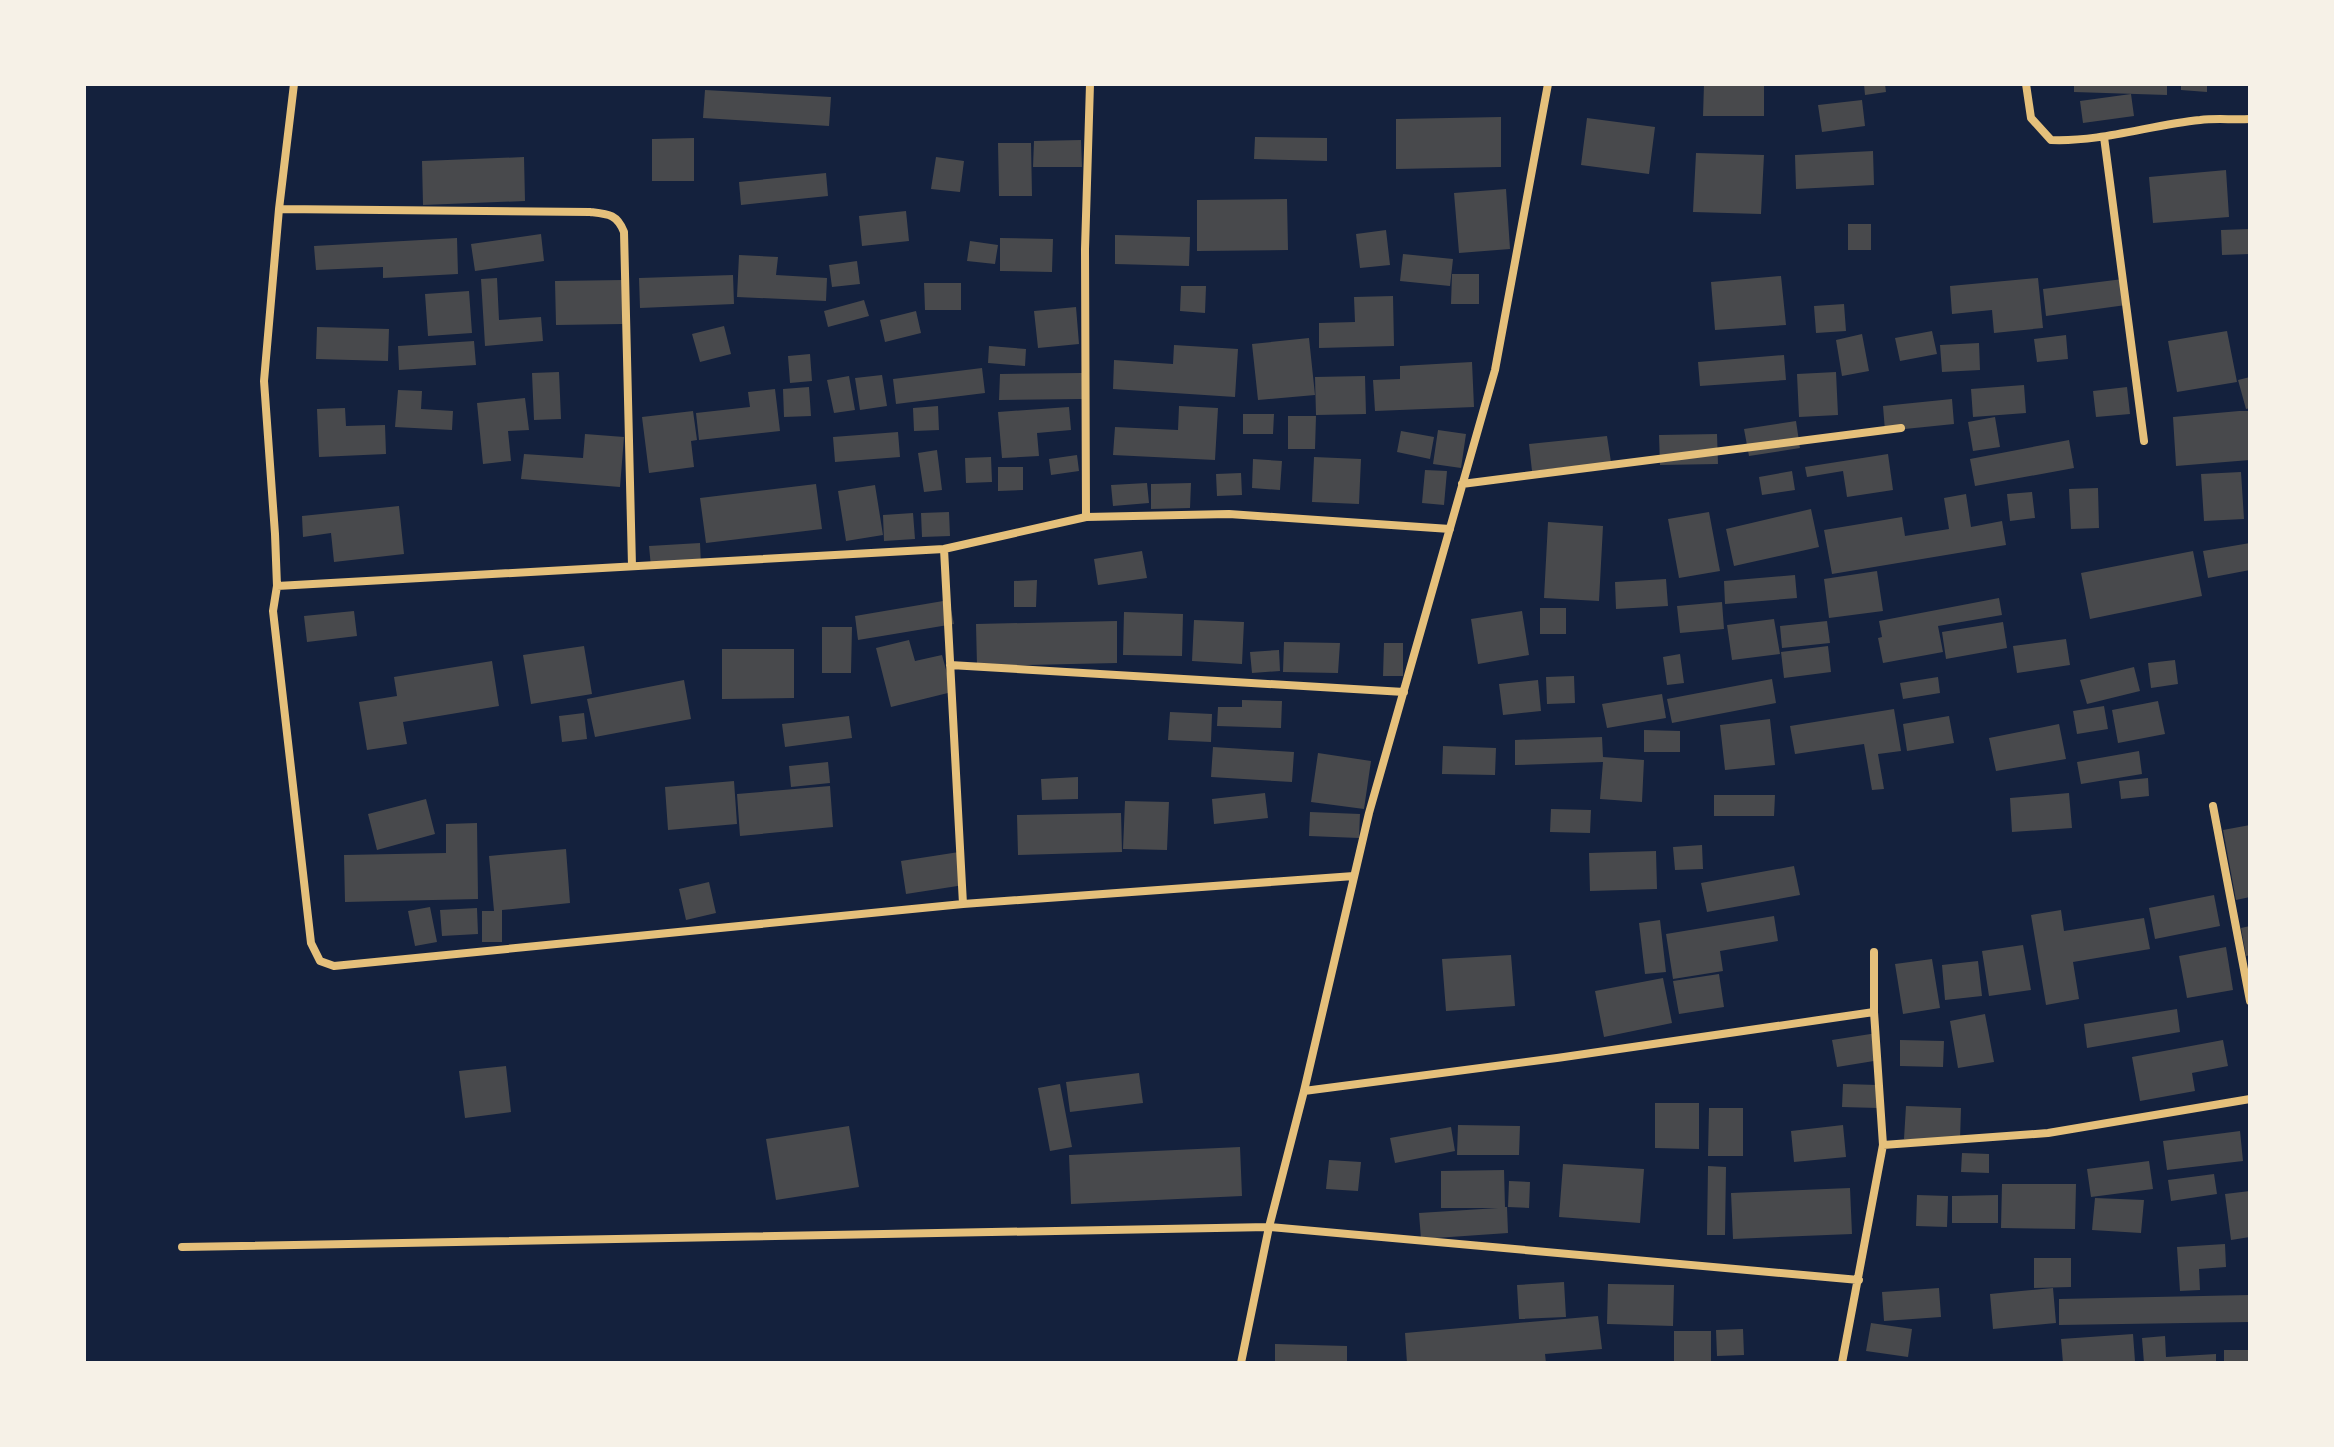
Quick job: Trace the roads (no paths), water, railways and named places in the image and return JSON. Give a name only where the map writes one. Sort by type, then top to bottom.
[{"type":"street","points":[[294,84],[264,381],[277,586],[273,611],[311,943],[320,961],[334,966],[963,904],[1354,876]]},
{"type":"street","points":[[1086,517],[1085,249],[1090,84]]},
{"type":"street","points":[[1241,1363],[1269,1227],[1369,813],[1495,370],[1548,84]]},
{"type":"street","points":[[2026,84],[2031,118],[2051,140],[2074,141],[2201,120],[2250,119]]},
{"type":"street","points":[[2104,137],[2144,441]]},
{"type":"street","points":[[279,209],[590,212],[612,214],[619,221],[624,232],[632,566]]},
{"type":"street","points":[[1462,484],[1901,428]]},
{"type":"street","points":[[277,586],[944,549],[1086,517],[1229,514],[1450,529]]},
{"type":"street","points":[[944,549],[963,904]]},
{"type":"street","points":[[950,665],[1404,692]]},
{"type":"street","points":[[2213,806],[2250,1001]]},
{"type":"street","points":[[1842,1363],[1883,1145],[1874,1012],[1874,952]]},
{"type":"street","points":[[1304,1091],[1874,1012]]},
{"type":"street","points":[[1883,1145],[2048,1133],[2250,1099]]},
{"type":"street","points":[[182,1247],[1269,1227],[1859,1280]]}]
